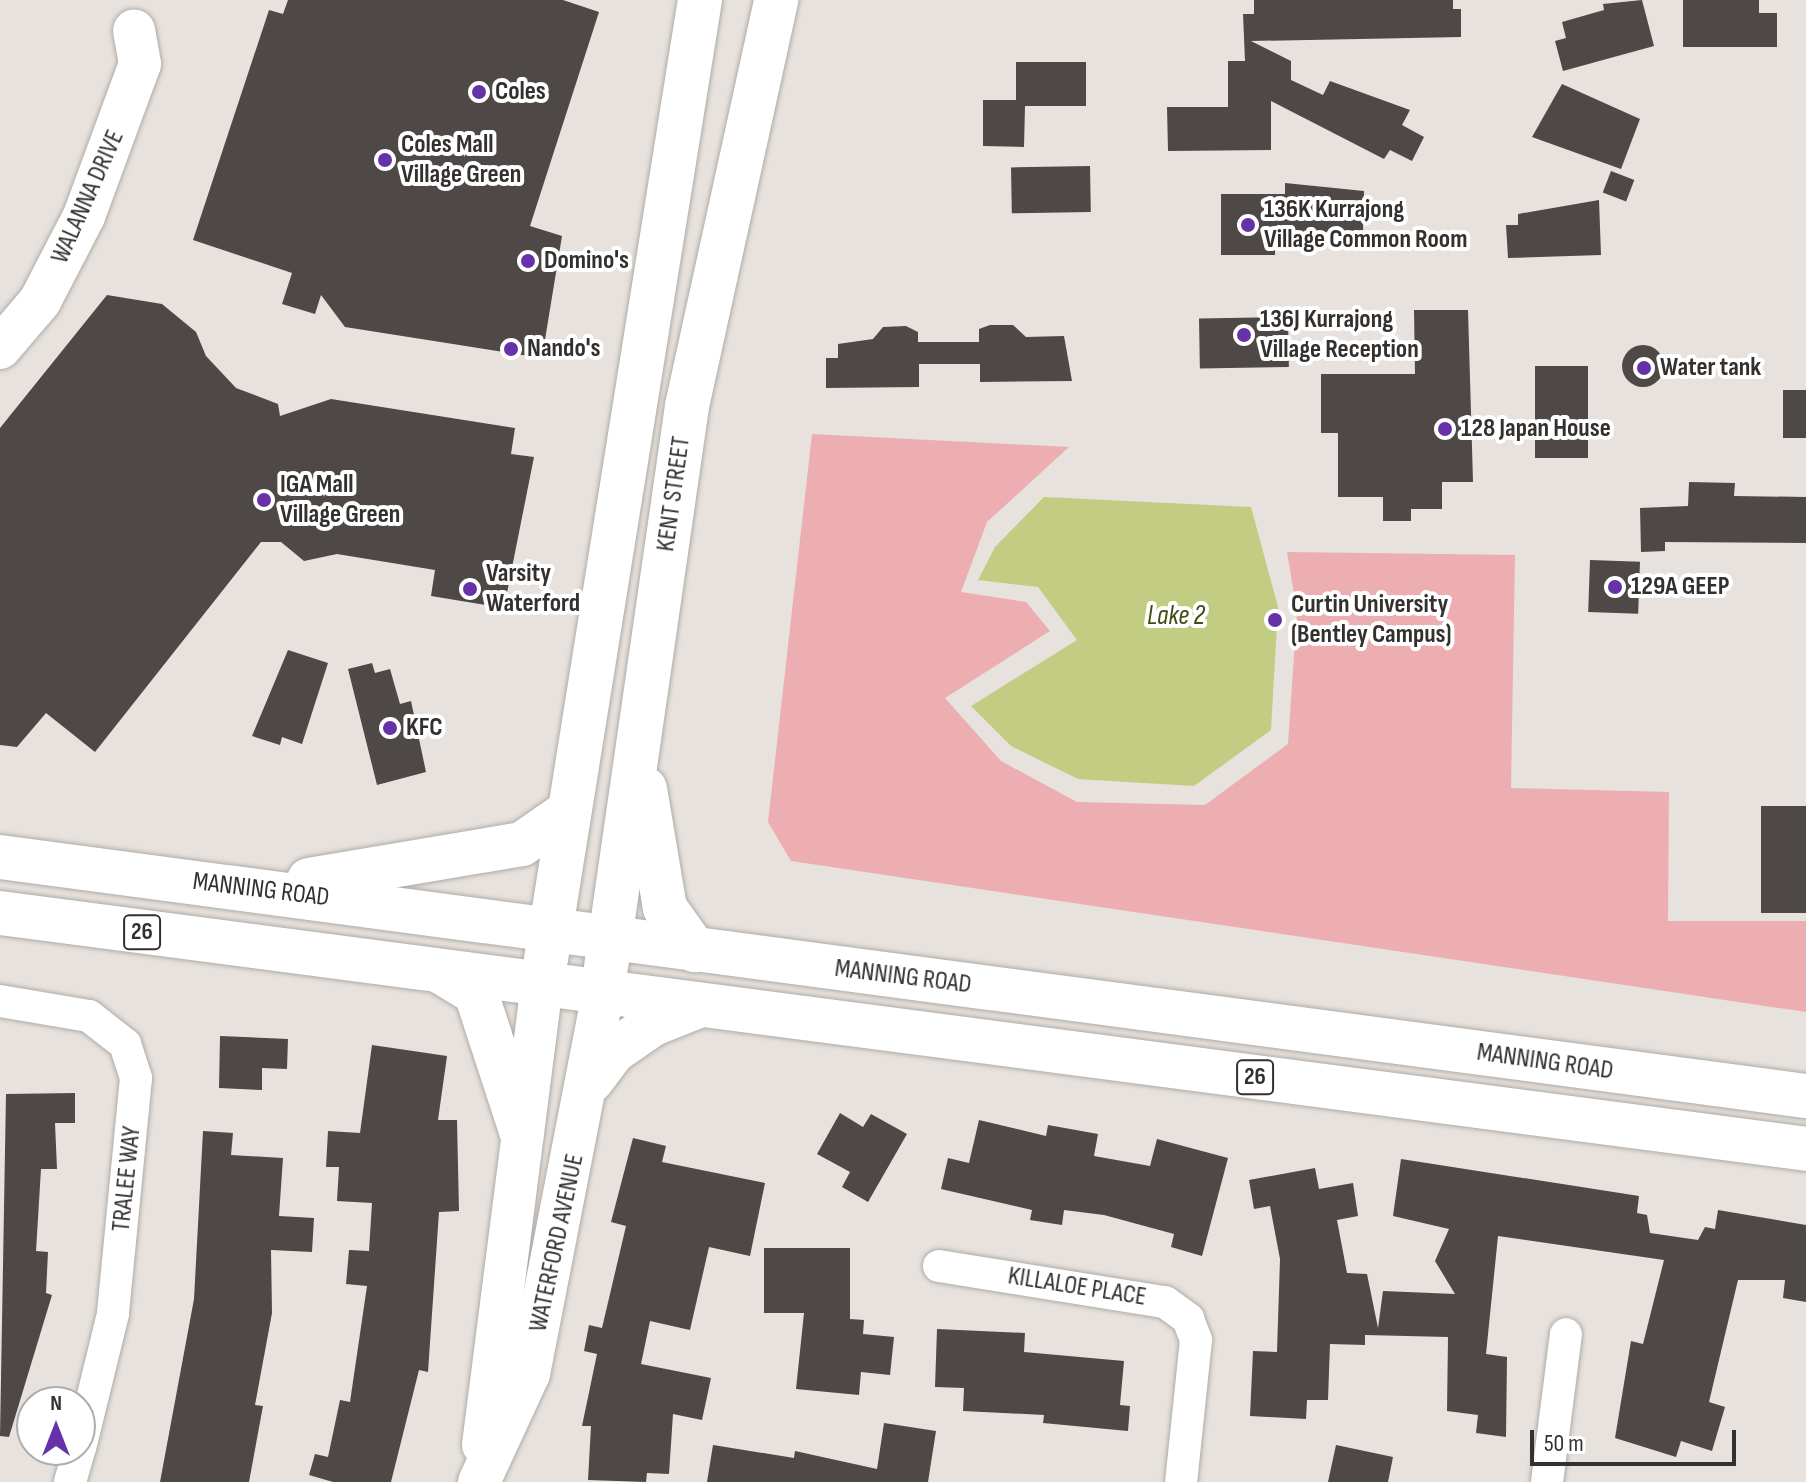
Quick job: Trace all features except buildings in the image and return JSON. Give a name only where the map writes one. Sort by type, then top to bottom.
[{"type":"main road","name":"KENT STREET","points":[[542,985],[700,0]]},
{"type":"main road","name":"KENT STREET","points":[[603,993],[637,723],[687,406],[776,0]]},
{"type":"main road","points":[[637,723],[656,874],[665,908],[695,950]]},
{"type":"main road","points":[[255,887],[412,868],[522,844],[568,812]]},
{"type":"main road","name":"MANNING ROAD","points":[[0,857],[255,887],[550,931],[1806,1096]]},
{"type":"main road","name":"MANNING ROAD","points":[[0,913],[1806,1149]]},
{"type":"main road","points":[[441,972],[476,993],[522,1134]]},
{"type":"main road","points":[[591,1081],[614,1051],[653,1024],[703,1004]]},
{"type":"street","name":"WALANNA DRIVE","points":[[0,306],[71,191],[114,57],[139,15]]},
{"type":"street","name":"WALANNA DRIVE","points":[[0,348],[40,301],[84,216],[140,64],[139,15]]},
{"type":"street","name":"WATERFORD AVENUE","points":[[478,1482],[542,985]]},
{"type":"street","name":"WATERFORD AVENUE","points":[[478,1482],[529,1374],[591,1081],[603,993]]},
{"type":"street","name":"TRALEE WAY","points":[[0,1001],[89,1016],[125,1044],[134,1063],[114,1303],[95,1386]]},
{"type":"street","name":"KILLALOE PLACE","points":[[939,1266],[1165,1302],[1188,1319],[1196,1340],[1181,1482]]},
{"type":"street","points":[[1547,1482],[1566,1334]]},
{"type":"shaded area","points":[[812,434],[1069,447],[987,522],[961,592],[1026,602],[1050,631],[945,698],[1001,761],[1077,802],[1205,805],[1288,744],[1297,612],[1287,552],[1515,555],[1511,788],[1669,792],[1668,921],[1806,921],[1806,1012],[791,861],[768,822]]},
{"type":"water","name":"Lake 2","points":[[1044,497],[1251,507],[1278,607],[1271,730],[1194,786],[1078,779],[1011,746],[971,706],[1077,640],[1038,587],[978,580],[995,547]]},
{"type":"place","name":"Coles","points":[[479,92]]},
{"type":"place","name":"Coles Mall Village Green","points":[[385,160]]},
{"type":"place","name":"136K Kurrajong Village Common Room","points":[[1248,225]]},
{"type":"place","name":"Domino's","points":[[528,261]]},
{"type":"place","name":"136J Kurrajong Village Reception","points":[[1244,335]]},
{"type":"place","name":"Nando's","points":[[511,349]]},
{"type":"place","name":"Water tank","points":[[1644,368]]},
{"type":"place","name":"128 Japan House","points":[[1445,429]]},
{"type":"place","name":"IGA Mall Village Green","points":[[264,500]]},
{"type":"place","name":"129A GEEP","points":[[1615,587]]},
{"type":"place","name":"Varsity Waterford","points":[[470,589]]},
{"type":"place","name":"Curtin University (Bentley Campus)","points":[[1275,620]]},
{"type":"place","name":"KFC","points":[[390,728]]}]
